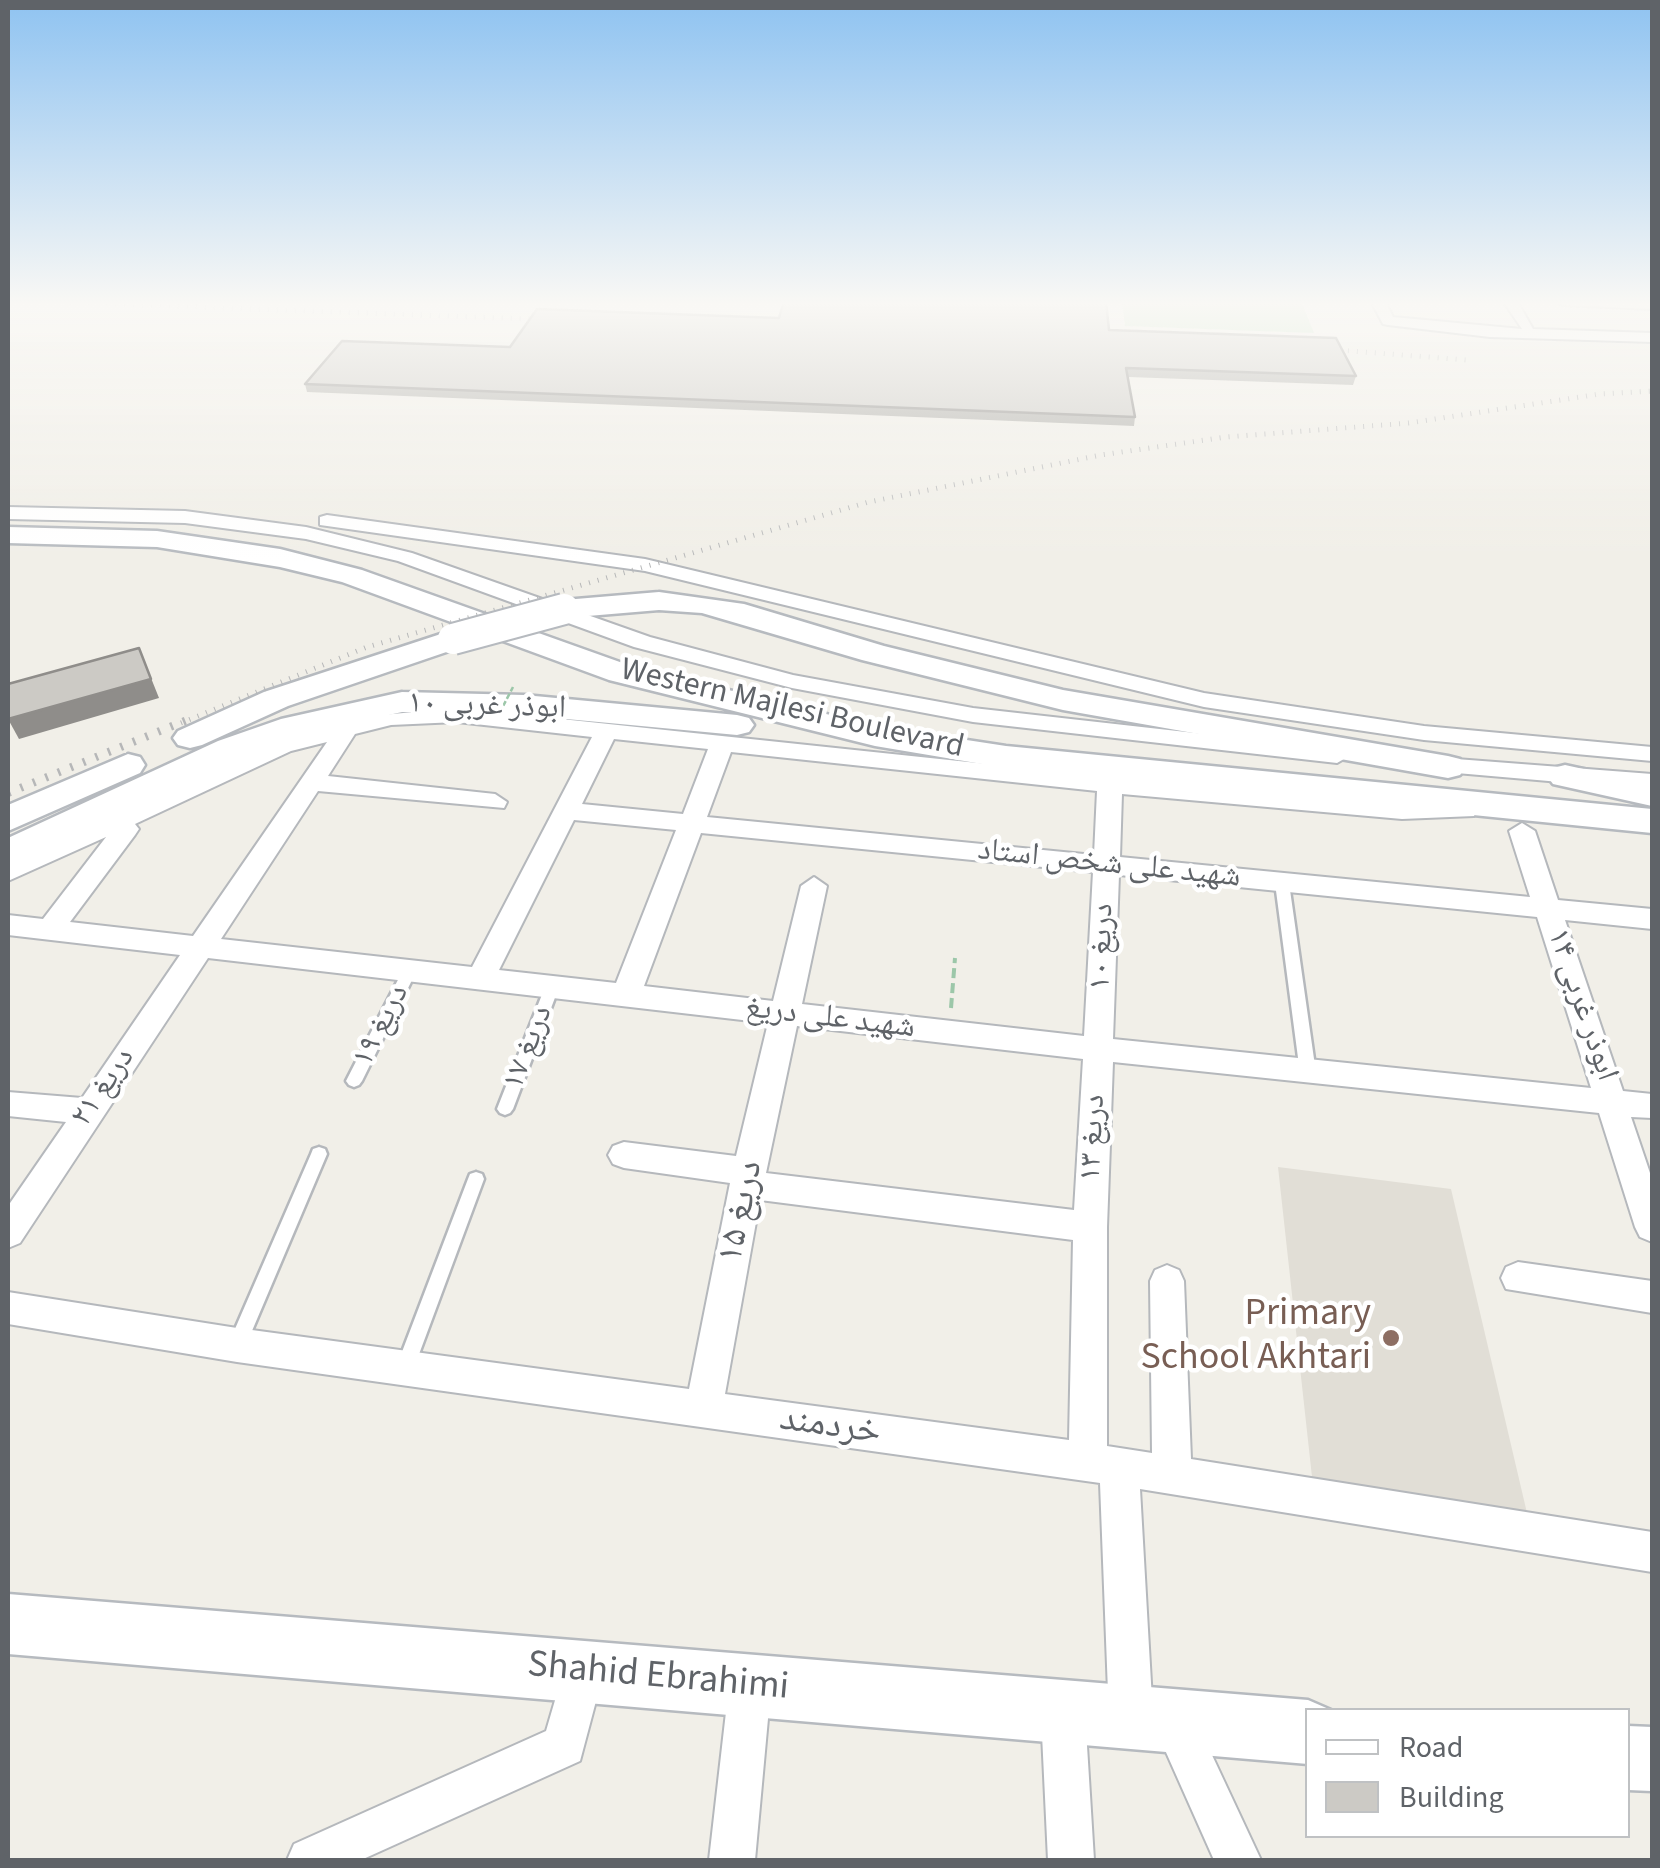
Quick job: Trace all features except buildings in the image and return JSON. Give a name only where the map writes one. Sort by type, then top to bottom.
[{"type":"main road","name":"Western Majlesi Boulevard","points":[[8,522],[171,525],[299,545],[431,584],[578,641],[718,682],[966,732],[1200,758],[1652,797]]},
{"type":"main road","name":"Western Majlesi Boulevard","points":[[8,535],[157,539],[280,558],[352,576],[620,674],[875,736],[1530,820],[1652,820]]},
{"type":"main road","name":"ابوذر غربی ۱۰","points":[[8,819],[276,699],[453,640],[564,609],[659,601],[702,604],[744,613],[873,653],[1048,696],[1448,766]]},
{"type":"main road","name":"ابوذر غربی ۱۰","points":[[8,853],[230,749],[293,726],[402,702],[524,705],[875,736]]},
{"type":"main road","points":[[1200,758],[1448,766]]},
{"type":"main road","points":[[1565,776],[1652,797]]},
{"type":"main road","name":"Shahid Ebrahimi","points":[[8,1624],[1305,1732]]},
{"type":"street","points":[[8,499],[120,498],[230,507],[537,547],[645,565],[1204,700],[1424,733],[1652,754]]},
{"type":"street","points":[[8,513],[185,517],[323,537],[405,558],[642,642],[870,698],[973,716],[1448,766],[1652,782]]},
{"type":"street","points":[[8,872],[282,746],[391,718],[458,715],[1110,784],[1530,820]]},
{"type":"street","name":"دریغ ۲۱","points":[[8,1233],[350,726]]},
{"type":"street","points":[[481,978],[607,730]]},
{"type":"street","points":[[626,995],[723,742]]},
{"type":"street","points":[[311,782],[495,802]]},
{"type":"street","name":"دریغ ۱۰","points":[[1098,1049],[1110,784]]},
{"type":"street","name":"شهید علی شخص استاد","points":[[566,811],[1652,920]]},
{"type":"street","name":"ابوذر غربی ۱۴","points":[[1530,820],[1548,910],[1650,1213]]},
{"type":"street","points":[[50,929],[126,828]]},
{"type":"street","name":"دریغ ۱۵","points":[[703,1410],[748,1178],[814,886]]},
{"type":"street","name":"شهید علی دریغ","points":[[8,925],[1308,1073],[1652,1106]]},
{"type":"street","name":"دریغ ۱۳","points":[[1098,1049],[1090,1227],[1103,1464],[1153,1720]]},
{"type":"street","points":[[8,1104],[89,1111]]},
{"type":"street","points":[[624,1155],[748,1178],[1090,1227]]},
{"type":"street","points":[[1518,1278],[1652,1297]]},
{"type":"street","points":[[1167,1281],[1172,1476]]},
{"type":"street","name":"خردمند","points":[[8,1308],[237,1345],[406,1365],[1103,1464],[1652,1552]]},
{"type":"street","points":[[310,1860],[564,1745],[582,1671]]},
{"type":"street","points":[[732,1860],[750,1686]]},
{"type":"street","points":[[1063,1713],[1071,1860]]},
{"type":"street","points":[[1153,1720],[1238,1860]]},
{"type":"lane","points":[[1282,883],[1308,1073]]},
{"type":"lane","name":"دریغ ۱۹","points":[[354,1081],[410,970]]},
{"type":"lane","name":"دریغ ۱۷","points":[[505,1109],[552,987]]},
{"type":"lane","points":[[237,1345],[319,1154]]},
{"type":"lane","points":[[406,1365],[476,1179]]},
{"type":"path","points":[[499,714],[513,688]]},
{"type":"path","points":[[948,1032],[956,958]]},
{"type":"shaded area","name":"Primary School Akhtari","points":[[1278,1167],[1451,1189],[1527,1513],[1313,1486]]},
{"type":"railway","points":[[181,723],[367,647],[869,502],[1101,455],[1226,437],[1409,423],[1600,394],[1652,391]]},
{"type":"railway","points":[[8,793],[187,720]]},
{"type":"place","name":"Primary School Akhtari","points":[[1391,1338]]}]
